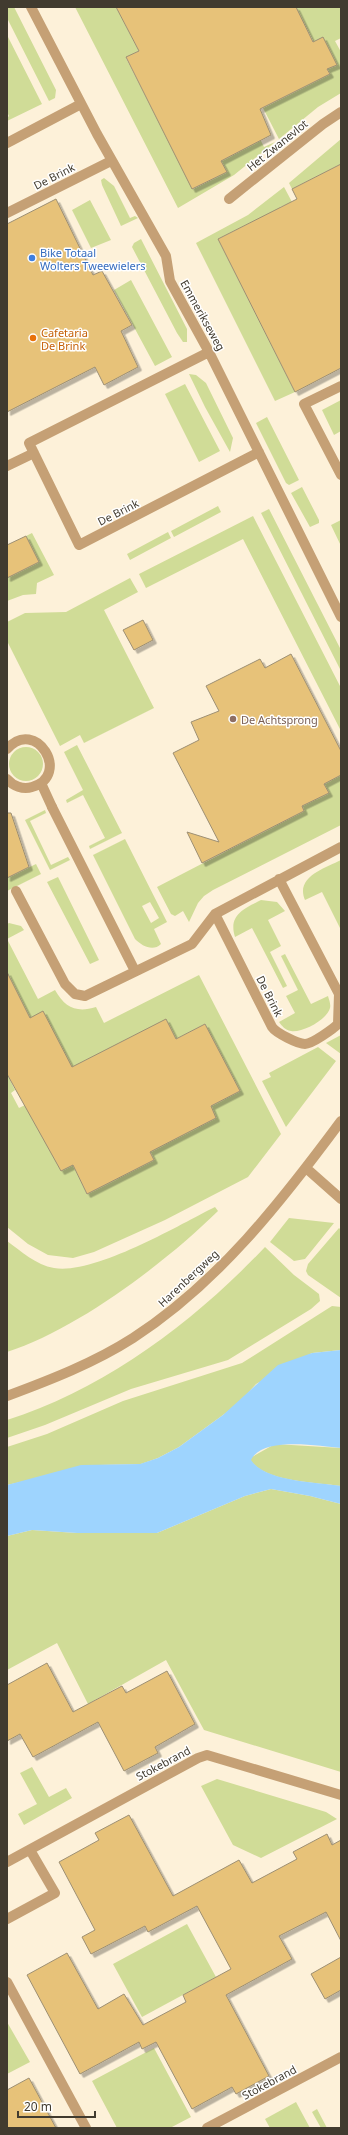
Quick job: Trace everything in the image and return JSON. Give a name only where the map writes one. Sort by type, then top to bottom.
[{"type":"street","name":"Emmerikseweg","points":[[31,7],[111,161],[166,256],[170,281],[209,352],[341,617]]},
{"type":"street","points":[[7,143],[81,104]]},
{"type":"street","name":"Het Zwanevlot","points":[[229,199],[323,124],[341,112]]},
{"type":"street","name":"De Brink","points":[[7,213],[111,161]]},
{"type":"street","points":[[7,466],[34,453],[29,443],[209,352]]},
{"type":"street","points":[[341,386],[304,404],[341,475]]},
{"type":"street","name":"De Brink","points":[[34,453],[79,545],[259,452]]},
{"type":"street","points":[[7,749],[16,742],[27,740],[34,741],[44,747],[49,757],[50,768],[46,778],[41,783],[31,788],[23,788],[13,784],[7,779]]},
{"type":"street","points":[[41,783],[135,971]]},
{"type":"street","points":[[16,891],[65,984],[75,994],[85,996],[192,944],[215,914],[341,847]]},
{"type":"street","name":"De Brink","points":[[215,914],[275,1031],[306,1044],[314,1040],[338,1024],[339,994],[279,879]]},
{"type":"street","name":"Harenbergweg","points":[[7,1396],[60,1377],[131,1339],[164,1317],[196,1290],[254,1232],[341,1122]]},
{"type":"street","points":[[306,1168],[341,1199]]},
{"type":"street","name":"Stokebrand","points":[[7,1862],[198,1758],[207,1756],[341,1795]]},
{"type":"street","points":[[7,1919],[55,1893],[30,1850]]},
{"type":"street","points":[[7,1982],[86,2128]]},
{"type":"street","name":"Stokebrand","points":[[207,2128],[341,2057]]},
{"type":"green space","points":[[7,7],[14,7],[56,90],[55,98],[49,101],[7,18]]},
{"type":"green space","points":[[75,7],[116,7],[139,51],[126,58],[193,189],[227,172],[221,161],[239,152],[255,129],[264,147],[275,142],[234,175],[178,208]]},
{"type":"green space","points":[[282,7],[341,7],[341,38],[335,41],[341,52],[341,93],[318,107],[279,139],[263,108],[330,74],[304,23]]},
{"type":"green space","points":[[7,35],[42,104],[7,121],[9,116],[7,112]]},
{"type":"green space","points":[[341,139],[341,164],[292,189],[289,183]]},
{"type":"green space","points":[[104,178],[114,186],[130,218],[135,216],[138,218],[121,226],[102,185],[101,180]]},
{"type":"green space","points":[[284,187],[292,202],[280,207],[341,329],[252,222],[218,239],[295,392],[275,401],[196,243],[248,215]]},
{"type":"green space","points":[[90,200],[111,240],[91,248],[72,210]]},
{"type":"green space","points":[[141,239],[187,329],[187,342],[183,342],[177,333],[132,247],[134,243]]},
{"type":"green space","points":[[131,280],[172,357],[155,366],[114,290]]},
{"type":"green space","points":[[189,374],[196,375],[206,383],[233,438],[230,452],[205,407]]},
{"type":"green space","points":[[185,384],[220,451],[199,462],[165,394]]},
{"type":"green space","points":[[341,400],[341,431],[334,435],[322,410]]},
{"type":"green space","points":[[267,417],[299,480],[289,485],[286,483],[256,423]]},
{"type":"green space","points":[[302,487],[319,520],[319,523],[310,527],[291,493]]},
{"type":"green space","points":[[218,506],[221,512],[174,537],[171,531]]},
{"type":"green space","points":[[269,509],[341,650],[341,671],[261,513]]},
{"type":"green space","points":[[253,516],[341,688],[341,731],[243,539],[146,588],[139,574]]},
{"type":"green space","points":[[341,520],[341,546],[331,525]]},
{"type":"green space","points":[[168,532],[171,538],[130,560],[127,554]]},
{"type":"green space","points":[[32,533],[54,575],[37,583],[36,594],[23,595],[7,601],[7,578],[39,562],[26,536]]},
{"type":"green space","points":[[130,578],[138,592],[104,610],[154,708],[84,743],[80,735],[60,746],[7,641],[7,622],[25,613],[66,612]]},
{"type":"green space","points":[[77,745],[122,833],[90,849],[89,846],[105,838],[83,795],[67,803],[66,800],[83,790],[64,752]]},
{"type":"green space","points":[[23,747],[29,747],[38,752],[42,758],[42,770],[38,776],[29,781],[23,781],[14,776],[9,767],[9,761],[14,752]]},
{"type":"green space","points":[[341,775],[341,825],[213,890],[204,896],[198,903],[189,922],[183,911],[175,916],[171,914],[157,887],[304,811],[302,806],[329,793],[324,784]]},
{"type":"green space","points":[[45,810],[46,813],[30,821],[51,865],[68,857],[70,860],[50,870],[25,820]]},
{"type":"green space","points":[[125,839],[167,922],[154,929],[161,944],[155,948],[151,948],[141,944],[135,939],[93,855]],"holes":[[[150,902],[159,918],[151,923],[142,906]]]},
{"type":"green space","points":[[341,860],[341,930],[322,892],[305,900],[303,892],[304,885],[313,874]]},
{"type":"green space","points":[[36,864],[41,874],[7,891],[7,878]]},
{"type":"green space","points":[[58,877],[99,960],[90,964],[47,882]]},
{"type":"green space","points":[[261,900],[277,902],[285,911],[268,920],[281,946],[270,952],[287,986],[283,988],[252,928],[235,937],[233,929],[236,918],[239,914],[249,906]]},
{"type":"green space","points":[[9,923],[21,926],[24,930],[7,939],[7,924]]},
{"type":"green space","points":[[7,939],[38,999],[55,990],[63,1001],[72,1008],[89,1009],[96,1007],[104,1023],[199,975],[281,1134],[248,1177],[165,1220],[94,1252],[73,1258],[48,1255],[28,1244],[7,1227],[7,1074],[15,1090],[11,1093],[19,1108],[27,1104],[73,1165],[87,1194],[154,1160],[150,1151],[216,1118],[211,1106],[240,1091],[205,1024],[176,1039],[166,1020],[73,1070],[30,1018],[7,972]]},
{"type":"green space","points":[[285,954],[311,1004],[328,996],[330,1004],[328,1013],[314,1025],[296,1031],[287,1030],[279,1022],[295,1013],[286,996],[298,990],[281,956]]},
{"type":"green space","points":[[341,1035],[341,1054],[326,1043]]},
{"type":"green space","points":[[318,1047],[336,1061],[286,1127],[262,1081],[271,1077],[269,1073]]},
{"type":"green space","points":[[215,1207],[218,1211],[197,1231],[173,1252],[119,1292],[62,1328],[7,1352],[7,1241],[41,1264],[54,1268],[71,1268],[91,1264],[112,1257]]},
{"type":"green space","points":[[289,1218],[334,1223],[305,1259],[294,1261],[270,1242]]},
{"type":"green space","points":[[339,1228],[341,1230],[341,1298],[308,1275],[306,1271],[308,1264]]},
{"type":"green space","points":[[265,1247],[294,1275],[319,1294],[320,1301],[311,1309],[228,1360],[131,1389],[45,1425],[7,1438],[7,1420],[43,1407],[79,1390],[146,1350],[209,1301]]},
{"type":"green space","points":[[332,1306],[341,1307],[341,1350],[312,1353],[256,1384],[239,1403],[179,1447],[158,1458],[141,1464],[100,1465],[7,1485],[7,1447],[47,1434],[123,1401],[242,1363]]},
{"type":"green space","points":[[275,1444],[341,1448],[341,1486],[305,1482],[279,1477],[267,1473],[257,1467],[250,1460],[252,1457]]},
{"type":"green space","points":[[271,1489],[310,1496],[341,1504],[341,1772],[204,1730],[166,1660],[88,1704],[57,1643],[7,1670],[7,1536],[32,1530],[77,1533],[157,1533],[245,1496]]},
{"type":"green space","points":[[32,1767],[49,1797],[66,1788],[72,1798],[24,1825],[18,1814],[37,1804],[20,1773]]},
{"type":"green space","points":[[217,1779],[326,1812],[337,1819],[261,1858],[233,1845],[201,1786]]},
{"type":"green space","points":[[187,1924],[216,1977],[142,2017],[113,1964]]},
{"type":"green space","points":[[7,2022],[30,2062],[7,2074]]},
{"type":"green space","points":[[154,2048],[191,2117],[170,2128],[117,2128],[92,2081]]},
{"type":"green space","points":[[296,2102],[310,2128],[270,2128],[265,2119]]},
{"type":"green space","points":[[317,2109],[327,2128],[321,2128],[312,2112]]},
{"type":"water","points":[[341,1350],[341,1448],[292,1444],[279,1445],[267,1448],[257,1453],[251,1460],[267,1473],[279,1477],[305,1482],[341,1486],[341,1504],[310,1496],[271,1489],[245,1496],[157,1533],[77,1533],[32,1530],[7,1536],[7,1485],[81,1465],[140,1464],[158,1458],[179,1447],[223,1415],[278,1365],[312,1353]]},
{"type":"building","points":[[116,7],[296,7],[313,42],[323,37],[337,65],[327,69],[330,74],[260,109],[271,135],[221,161],[227,172],[192,189],[126,57],[139,51]]},
{"type":"building","points":[[341,164],[341,368],[295,392],[218,239],[297,199],[292,189]]},
{"type":"building","points":[[56,199],[93,275],[102,271],[132,325],[121,331],[138,367],[104,385],[95,367],[7,412],[7,224]]},
{"type":"building","points":[[26,536],[39,562],[7,578],[7,545]]},
{"type":"building","points":[[143,620],[153,640],[134,650],[123,630]]},
{"type":"building","points":[[291,654],[341,751],[341,775],[324,784],[329,793],[302,806],[304,811],[202,863],[187,832],[219,842],[173,753],[199,740],[191,722],[219,711],[206,686],[260,659],[265,668]]},
{"type":"building","points":[[7,813],[11,813],[29,867],[7,878]]},
{"type":"building","points":[[7,972],[30,1018],[43,1011],[72,1067],[166,1019],[176,1039],[205,1024],[240,1091],[211,1106],[216,1118],[150,1152],[154,1160],[87,1194],[73,1165],[61,1171],[7,1074]]},
{"type":"building","points":[[47,1663],[73,1712],[122,1686],[126,1693],[167,1671],[195,1724],[155,1747],[158,1753],[124,1771],[98,1722],[33,1757],[20,1734],[7,1741],[7,1685]]},
{"type":"building","points":[[129,1815],[173,1896],[239,1860],[252,1883],[297,1859],[293,1852],[327,1834],[332,1845],[341,1840],[341,1941],[326,1912],[279,1936],[292,1959],[226,1995],[269,2076],[236,2094],[232,2087],[192,2109],[156,2042],[142,2049],[139,2042],[80,2074],[27,1975],[67,1953],[98,2009],[124,1994],[143,2025],[186,2002],[183,1995],[231,1969],[197,1906],[148,1932],[145,1926],[91,1954],[82,1937],[95,1930],[59,1862],[99,1840],[95,1833]]},
{"type":"building","points":[[341,1957],[341,1990],[325,1999],[311,1974]]},
{"type":"building","points":[[29,2078],[56,2128],[7,2128],[7,2090]]},
{"type":"place","name":"Bike Totaal Wolters Tweewielers","points":[[32,258]]},
{"type":"place","name":"Cafetaria De Brink","points":[[33,338]]},
{"type":"place","name":"De Achtsprong","points":[[233,719]]}]
